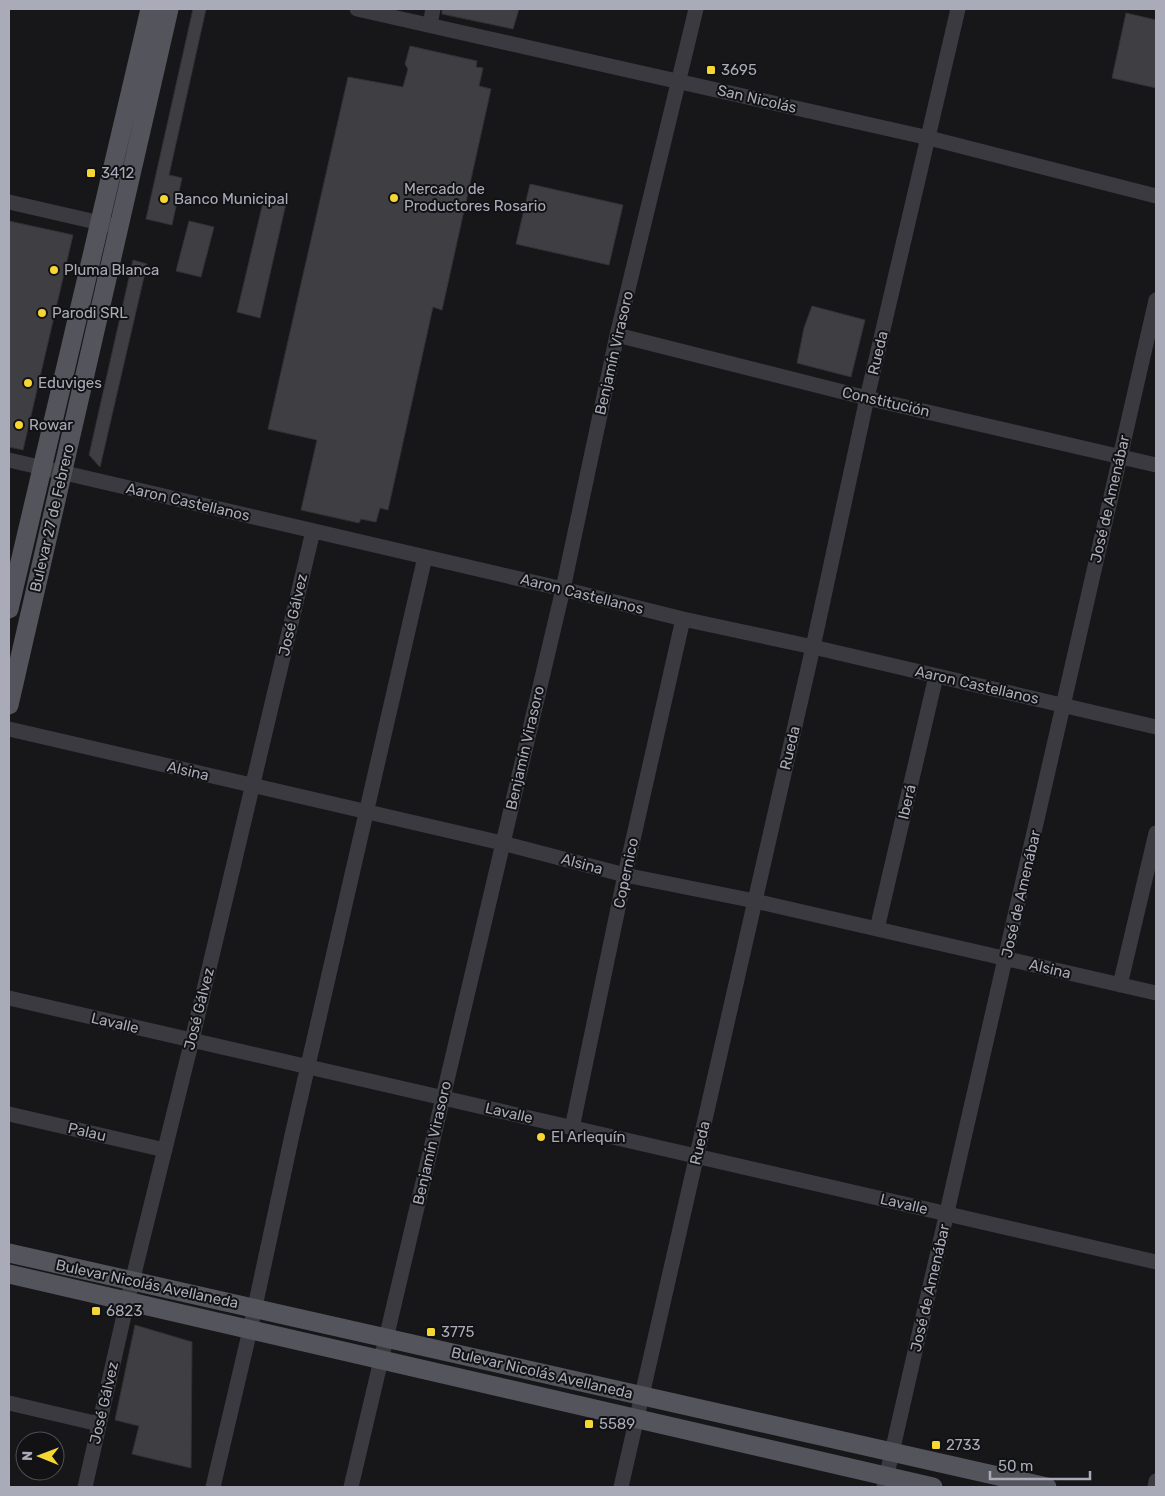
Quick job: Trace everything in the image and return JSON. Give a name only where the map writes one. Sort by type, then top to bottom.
[{"type":"main road","name":"Bulevar 27 de Febrero","points":[[9,705],[63,472],[150,9]]},
{"type":"main road","name":"Bulevar 27 de Febrero","points":[[9,609],[42,468],[169,9]]},
{"type":"main road","name":"Bulevar Nicolás Avellaneda","points":[[9,1253],[1047,1487]]},
{"type":"main road","name":"Bulevar Nicolás Avellaneda","points":[[9,1274],[637,1419],[885,1482],[933,1487]]},
{"type":"street","name":"San Nicolás","points":[[356,9],[430,24],[929,138],[1156,196]]},
{"type":"street","points":[[430,24],[433,9]]},
{"type":"street","name":"Benjamín Virasoro","points":[[351,1487],[562,589],[617,335],[696,9]]},
{"type":"street","name":"Rueda","points":[[620,1487],[813,647],[867,398],[958,9]]},
{"type":"street","points":[[9,202],[109,226]]},
{"type":"street","name":"José de Amenábar","points":[[885,1482],[1156,300]]},
{"type":"street","name":"Constitución","points":[[617,335],[867,398],[1156,466]]},
{"type":"street","name":"Aaron Castellanos","points":[[9,460],[683,619],[813,647],[1156,727]]},
{"type":"street","name":"José Gálvez","points":[[85,1487],[132,1281],[192,1040],[313,531]]},
{"type":"street","points":[[213,1487],[425,557]]},
{"type":"street","name":"Copernico","points":[[572,1128],[625,875],[683,619]]},
{"type":"street","name":"Iberá","points":[[877,929],[936,676]]},
{"type":"street","name":"Alsina","points":[[9,730],[502,843],[625,875],[755,901],[1156,993]]},
{"type":"street","points":[[1120,984],[1156,833]]},
{"type":"street","name":"Lavalle","points":[[9,998],[1156,1262]]},
{"type":"street","name":"Palau","points":[[9,1114],[165,1150]]},
{"type":"street","points":[[9,1403],[99,1424]]},
{"type":"street","points":[[1155,1487],[1156,1481]]},
{"type":"building","points":[[193,9],[206,9],[169,175],[182,178],[172,225],[146,219]]},
{"type":"building","points":[[442,9],[519,9],[513,29],[442,14]]},
{"type":"building","points":[[1126,13],[1156,20],[1156,88],[1112,78]]},
{"type":"building","name":"Mercado de Productores Rosario","points":[[410,46],[477,61],[476,67],[483,68],[479,86],[491,89],[442,310],[433,307],[388,510],[380,508],[376,522],[361,519],[359,523],[301,510],[317,440],[268,429],[348,77],[403,87],[408,69],[405,64]]},
{"type":"building","points":[[530,184],[623,205],[609,265],[516,244]]},
{"type":"building","points":[[265,194],[287,199],[260,318],[237,312]]},
{"type":"building","points":[[9,221],[73,235],[23,450],[9,447]]},
{"type":"building","points":[[189,221],[214,227],[201,277],[176,271]]},
{"type":"building","points":[[133,260],[147,264],[100,467],[89,455]]},
{"type":"building","points":[[812,306],[865,320],[851,377],[797,363],[804,328]]},
{"type":"building","points":[[135,1325],[192,1342],[191,1468],[132,1454],[139,1426],[115,1420]]},
{"type":"place","name":"3695","points":[[711,70]]},
{"type":"place","name":"3412","points":[[91,173]]},
{"type":"place","name":"Mercado de Productores Rosario","points":[[394,198]]},
{"type":"place","name":"Banco Municipal","points":[[164,199]]},
{"type":"place","name":"Pluma Blanca","points":[[54,270]]},
{"type":"place","name":"Parodi SRL","points":[[42,313]]},
{"type":"place","name":"Eduviges","points":[[28,383]]},
{"type":"place","name":"Rowar","points":[[19,425]]},
{"type":"place","name":"El Arlequín","points":[[541,1137]]},
{"type":"place","name":"6823","points":[[96,1311]]},
{"type":"place","name":"3775","points":[[431,1332]]},
{"type":"place","name":"5589","points":[[589,1424]]},
{"type":"place","name":"2733","points":[[936,1445]]}]
